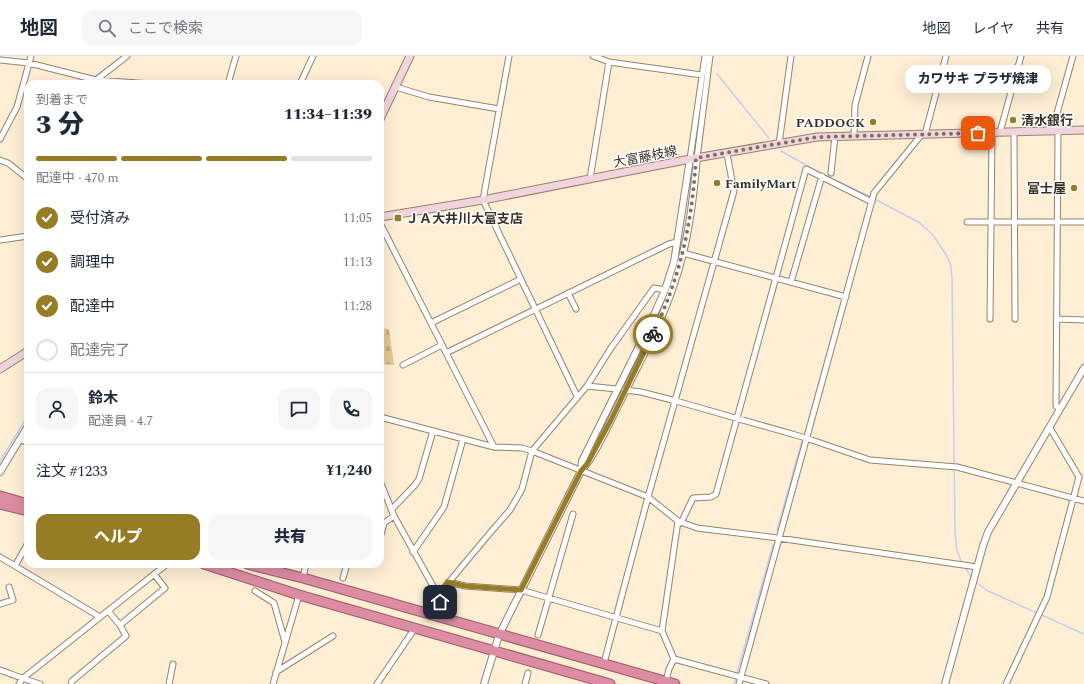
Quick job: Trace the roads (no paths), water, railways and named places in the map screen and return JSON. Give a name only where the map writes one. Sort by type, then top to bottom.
[{"type":"highway","points":[[0,496],[24,503]]},
{"type":"highway","points":[[0,504],[24,511]]},
{"type":"highway","points":[[216,568],[298,595],[598,682],[610,684]]},
{"type":"highway","points":[[263,568],[438,616],[499,635],[670,683]]},
{"type":"main road","points":[[384,111],[410,56]]},
{"type":"main road","name":"大富藤枝線","points":[[384,216],[483,200],[817,137],[1084,130]]},
{"type":"main road","points":[[0,369],[24,354]]},
{"type":"street","points":[[24,80],[31,56]]},
{"type":"street","points":[[0,60],[29,63],[96,80],[127,56]]},
{"type":"street","points":[[229,80],[236,56]]},
{"type":"street","points":[[302,80],[313,56]]},
{"type":"street","points":[[509,56],[483,200],[577,396]]},
{"type":"street","points":[[593,56],[609,62],[702,75]]},
{"type":"street","points":[[484,684],[499,635],[581,471],[587,464],[625,390],[665,308],[674,286],[687,234],[705,56]]},
{"type":"street","points":[[581,471],[582,461],[649,326],[665,290],[674,262],[694,159],[710,56]]},
{"type":"street","points":[[779,144],[791,56]]},
{"type":"street","points":[[854,136],[855,105],[868,56]]},
{"type":"street","points":[[739,684],[738,676],[846,297],[874,193],[924,134],[946,56]]},
{"type":"street","points":[[1000,132],[1021,56]]},
{"type":"street","points":[[1060,409],[1056,406],[1058,222],[1055,131],[1072,56]]},
{"type":"street","points":[[590,179],[609,62]]},
{"type":"street","points":[[0,139],[17,107],[24,81]]},
{"type":"street","points":[[396,87],[429,97],[499,109]]},
{"type":"street","points":[[1014,132],[1015,319]]},
{"type":"street","points":[[990,319],[992,133]]},
{"type":"street","points":[[831,173],[835,136]]},
{"type":"street","points":[[604,664],[648,497],[734,191],[727,154]]},
{"type":"street","points":[[0,160],[8,163],[24,176]]},
{"type":"street","points":[[674,659],[662,630],[679,522],[694,498],[711,497],[716,494],[806,168],[873,199]]},
{"type":"street","points":[[791,282],[822,176]]},
{"type":"street","points":[[967,222],[1084,222]]},
{"type":"street","points":[[384,231],[494,447]]},
{"type":"street","points":[[0,240],[24,237]]},
{"type":"street","points":[[446,353],[669,244],[677,242]]},
{"type":"street","points":[[683,252],[846,297]]},
{"type":"street","points":[[431,323],[521,280]]},
{"type":"street","points":[[438,595],[510,510],[522,489],[532,451],[587,386],[611,348],[654,288],[665,290]]},
{"type":"street","points":[[568,293],[576,309]]},
{"type":"street","points":[[1057,319],[1084,320]]},
{"type":"street","points":[[403,365],[442,345]]},
{"type":"street","points":[[945,684],[988,532],[1084,368]]},
{"type":"street","points":[[587,386],[617,389]]},
{"type":"street","points":[[625,390],[641,392],[737,418],[806,438],[870,460],[955,466],[1084,501]]},
{"type":"street","points":[[384,418],[494,447],[522,448],[532,451],[648,497],[679,522],[697,528],[778,538],[977,568]]},
{"type":"street","points":[[1006,684],[1047,597],[1079,477],[1050,428]]},
{"type":"street","points":[[392,509],[419,479],[433,431]]},
{"type":"street","points":[[0,472],[24,432]]},
{"type":"street","points":[[20,439],[24,441]]},
{"type":"street","points":[[413,552],[444,508],[463,439]]},
{"type":"street","points":[[384,490],[394,516],[438,595],[440,602],[438,616]]},
{"type":"street","points":[[538,635],[573,514]]},
{"type":"street","points":[[384,523],[394,516]]},
{"type":"street","points":[[15,566],[24,550]]},
{"type":"street","points":[[0,557],[100,617]]},
{"type":"street","points":[[20,681],[162,568]]},
{"type":"street","points":[[303,578],[305,568]]},
{"type":"street","points":[[343,578],[346,568]]},
{"type":"street","points":[[120,625],[165,588],[154,574]]},
{"type":"street","points":[[448,582],[465,586],[521,590],[662,630]]},
{"type":"street","points":[[0,604],[13,600],[9,587]]},
{"type":"street","points":[[255,591],[274,603],[285,642]]},
{"type":"street","points":[[273,684],[298,595]]},
{"type":"street","points":[[71,684],[72,681],[126,636],[120,625],[108,611]]},
{"type":"street","points":[[377,684],[415,628]]},
{"type":"street","points":[[276,672],[332,636]]},
{"type":"street","points":[[674,659],[766,684]]},
{"type":"street","points":[[670,683],[669,668],[674,659]]},
{"type":"street","points":[[169,684],[172,664]]},
{"type":"street","points":[[0,670],[18,676],[20,681]]},
{"type":"street","points":[[525,684],[528,673]]},
{"type":"street","points":[[20,681],[40,684]]},
{"type":"waterway","points":[[93,78],[122,56]]},
{"type":"waterway","points":[[717,74],[769,138]]},
{"type":"waterway","points":[[781,151],[820,173],[871,197],[920,223],[933,235],[947,256],[951,266],[952,278],[955,532],[957,551],[962,563]]},
{"type":"waterway","points":[[805,433],[839,310]]},
{"type":"waterway","points":[[0,461],[24,422]]},
{"type":"waterway","points":[[777,530],[802,441]]},
{"type":"waterway","points":[[734,684],[773,545]]},
{"type":"waterway","points":[[964,566],[972,578]]},
{"type":"waterway","points":[[976,582],[988,591],[1084,634]]},
{"type":"place","name":"清水銀行","points":[[1013,120]]},
{"type":"place","name":"PADDOCK","points":[[873,122]]},
{"type":"place","name":"カワサキ プラザ焼津","points":[[978,133]]},
{"type":"place","name":"FamilyMart","points":[[717,183]]},
{"type":"place","name":"富士屋","points":[[1074,188]]},
{"type":"place","name":"ＪＡ大井川大富支店","points":[[398,218]]}]
